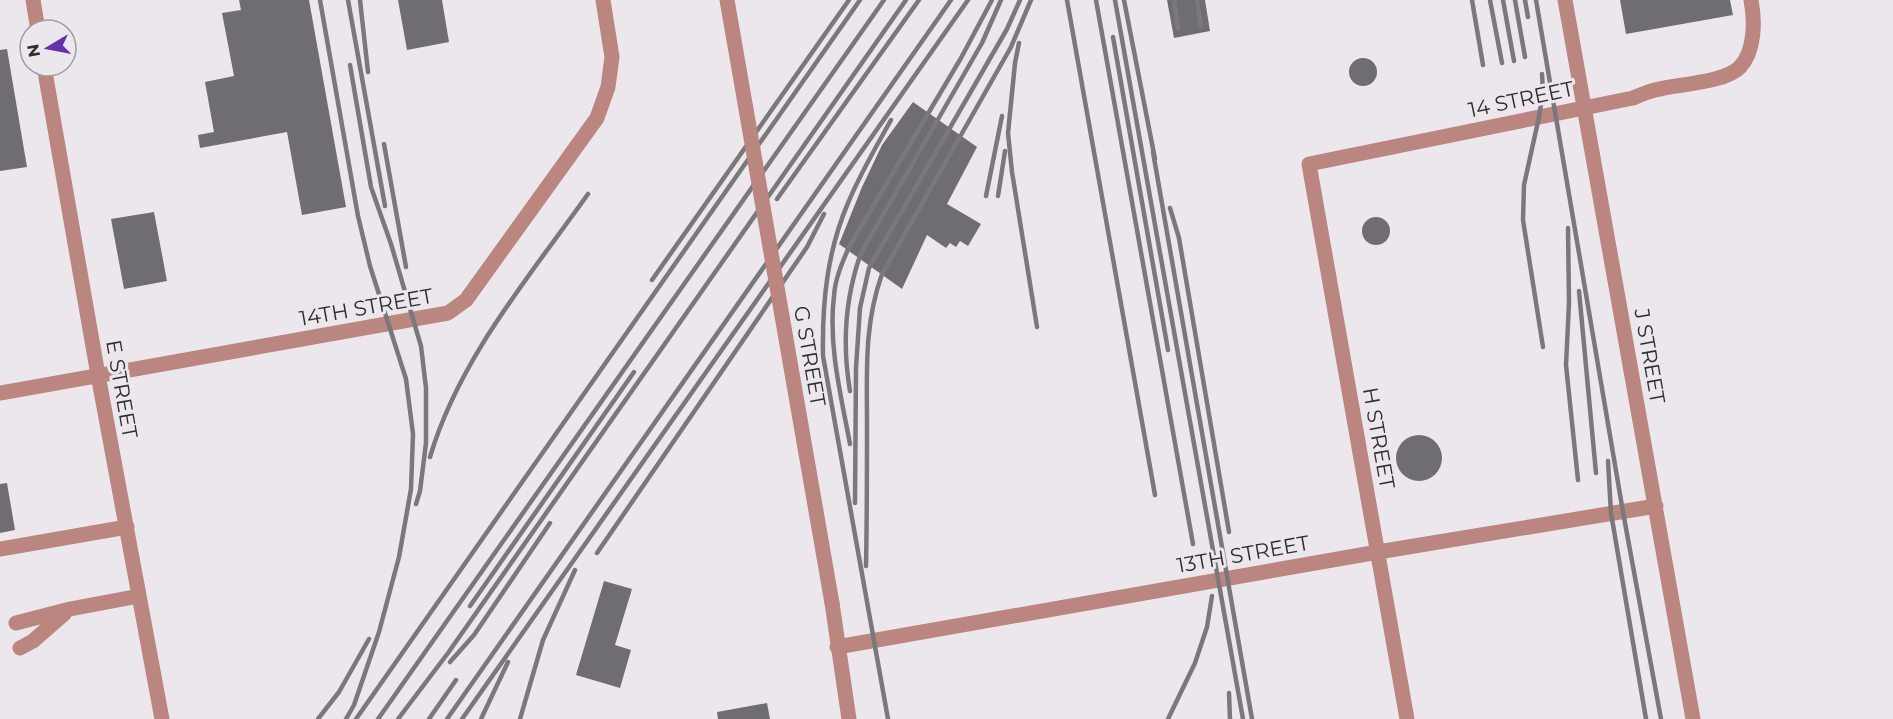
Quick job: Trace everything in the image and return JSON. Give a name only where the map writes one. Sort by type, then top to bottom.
[{"type":"lane","points":[[33,0],[36,18]]},
{"type":"lane","name":"14TH STREET","points":[[0,393],[448,313],[466,300],[597,118],[608,87],[612,57],[603,0]]},
{"type":"lane","name":"G STREET","points":[[727,0],[832,603],[849,719]]},
{"type":"lane","name":"J STREET","points":[[1565,0],[1694,719]]},
{"type":"lane","name":"14 STREET","points":[[1309,164],[1632,98],[1656,90],[1718,79],[1739,69],[1750,50],[1753,12],[1751,0]]},
{"type":"lane","name":"E STREET","points":[[46,78],[162,719]]},
{"type":"lane","name":"H STREET","points":[[1309,164],[1407,719]]},
{"type":"lane","name":"13TH STREET","points":[[837,647],[1378,552],[1656,506]]},
{"type":"lane","points":[[0,549],[127,527]]},
{"type":"lane","points":[[15,623],[70,609],[139,596]]},
{"type":"lane","points":[[20,648],[70,609]]},
{"type":"building","points":[[239,0],[309,0],[346,207],[302,215],[287,132],[200,148],[198,135],[214,132],[205,82],[234,76],[222,13],[241,10]]},
{"type":"building","points":[[398,0],[442,0],[449,42],[407,50]]},
{"type":"building","points":[[1167,0],[1205,0],[1210,31],[1174,38]]},
{"type":"building","points":[[1620,0],[1730,0],[1733,15],[1626,34]]},
{"type":"building","points":[[7,49],[27,167],[0,171],[0,50]]},
{"type":"building","points":[[1363,58],[1373,62],[1377,72],[1373,82],[1363,86],[1353,82],[1349,72],[1353,62]]},
{"type":"building","points":[[913,102],[977,147],[947,204],[981,224],[968,246],[960,241],[956,247],[950,243],[946,248],[927,235],[902,289],[839,244],[882,145]]},
{"type":"building","points":[[154,212],[167,281],[124,289],[111,219]]},
{"type":"building","points":[[1376,217],[1386,221],[1390,231],[1386,241],[1376,245],[1366,241],[1362,231],[1366,221]]},
{"type":"building","points":[[1419,435],[1435,442],[1442,458],[1435,474],[1419,481],[1403,474],[1396,458],[1403,442]]},
{"type":"building","points":[[7,483],[15,530],[0,533],[0,484]]},
{"type":"building","points":[[604,581],[632,589],[615,645],[631,650],[620,688],[576,675]]},
{"type":"building","points":[[767,703],[770,719],[718,719],[717,712]]},
{"type":"railway","points":[[320,0],[358,216],[370,266],[406,379],[413,434],[411,489],[399,557],[379,632],[354,705],[346,719]]},
{"type":"railway","points":[[348,0],[385,206]]},
{"type":"railway","points":[[360,0],[368,72]]},
{"type":"railway","points":[[652,280],[849,0]]},
{"type":"railway","points":[[356,719],[860,0]]},
{"type":"railway","points":[[378,719],[884,0]]},
{"type":"railway","points":[[398,719],[448,653],[906,0]]},
{"type":"railway","points":[[777,199],[919,0]]},
{"type":"railway","points":[[447,719],[951,0]]},
{"type":"railway","points":[[462,719],[968,0]]},
{"type":"railway","points":[[850,444],[834,352],[833,314],[839,271],[849,247],[961,58],[992,0]]},
{"type":"railway","points":[[850,391],[846,356],[846,321],[851,287],[861,253],[982,43],[1001,0]]},
{"type":"railway","points":[[855,503],[856,368],[860,308],[869,268],[1007,29],[1020,0]]},
{"type":"railway","points":[[866,566],[867,366],[869,330],[876,293],[882,274],[1011,47],[1031,0]]},
{"type":"railway","points":[[1067,0],[1155,495]]},
{"type":"railway","points":[[1096,0],[1193,544]]},
{"type":"railway","points":[[1115,0],[1243,719]]},
{"type":"railway","points":[[1124,0],[1155,159]]},
{"type":"railway","points":[[1174,0],[1178,29]]},
{"type":"railway","points":[[1197,0],[1201,26]]},
{"type":"railway","points":[[1472,0],[1483,65]]},
{"type":"railway","points":[[1490,0],[1502,63]]},
{"type":"railway","points":[[1503,0],[1514,61]]},
{"type":"railway","points":[[1515,0],[1525,57]]},
{"type":"railway","points":[[1525,0],[1528,17]]},
{"type":"railway","points":[[1536,0],[1623,512],[1661,719]]},
{"type":"railway","points":[[1113,37],[1168,350]]},
{"type":"railway","points":[[1019,43],[1008,133],[1012,172],[1037,327]]},
{"type":"railway","points":[[350,65],[371,187],[391,244],[421,346],[426,388],[426,443],[420,491],[416,504]]},
{"type":"railway","points":[[1542,74],[1543,92],[1539,117],[1524,185],[1523,220],[1543,347]]},
{"type":"railway","points":[[986,196],[1002,116]]},
{"type":"railway","points":[[888,719],[823,356],[823,336],[827,278],[835,240],[848,203],[891,120]]},
{"type":"railway","points":[[384,144],[406,267]]},
{"type":"railway","points":[[998,196],[1005,151]]},
{"type":"railway","points":[[1153,152],[1252,719]]},
{"type":"railway","points":[[430,457],[443,421],[477,353],[520,288],[588,194]]},
{"type":"railway","points":[[1170,208],[1179,238],[1229,532]]},
{"type":"railway","points":[[597,553],[807,247],[824,214]]},
{"type":"railway","points":[[1568,228],[1569,303],[1566,365],[1578,480]]},
{"type":"railway","points":[[1579,291],[1596,473]]},
{"type":"railway","points":[[470,606],[634,372]]},
{"type":"railway","points":[[1608,461],[1611,513],[1646,719]]},
{"type":"railway","points":[[450,662],[474,635],[550,523]]},
{"type":"railway","points":[[520,719],[543,640],[575,570]]},
{"type":"railway","points":[[1168,719],[1195,663],[1207,627],[1212,596]]},
{"type":"railway","points":[[318,719],[339,692],[369,639]]},
{"type":"railway","points":[[481,719],[508,662]]},
{"type":"railway","points":[[429,719],[456,680]]},
{"type":"railway","points":[[1229,693],[1230,719]]}]
